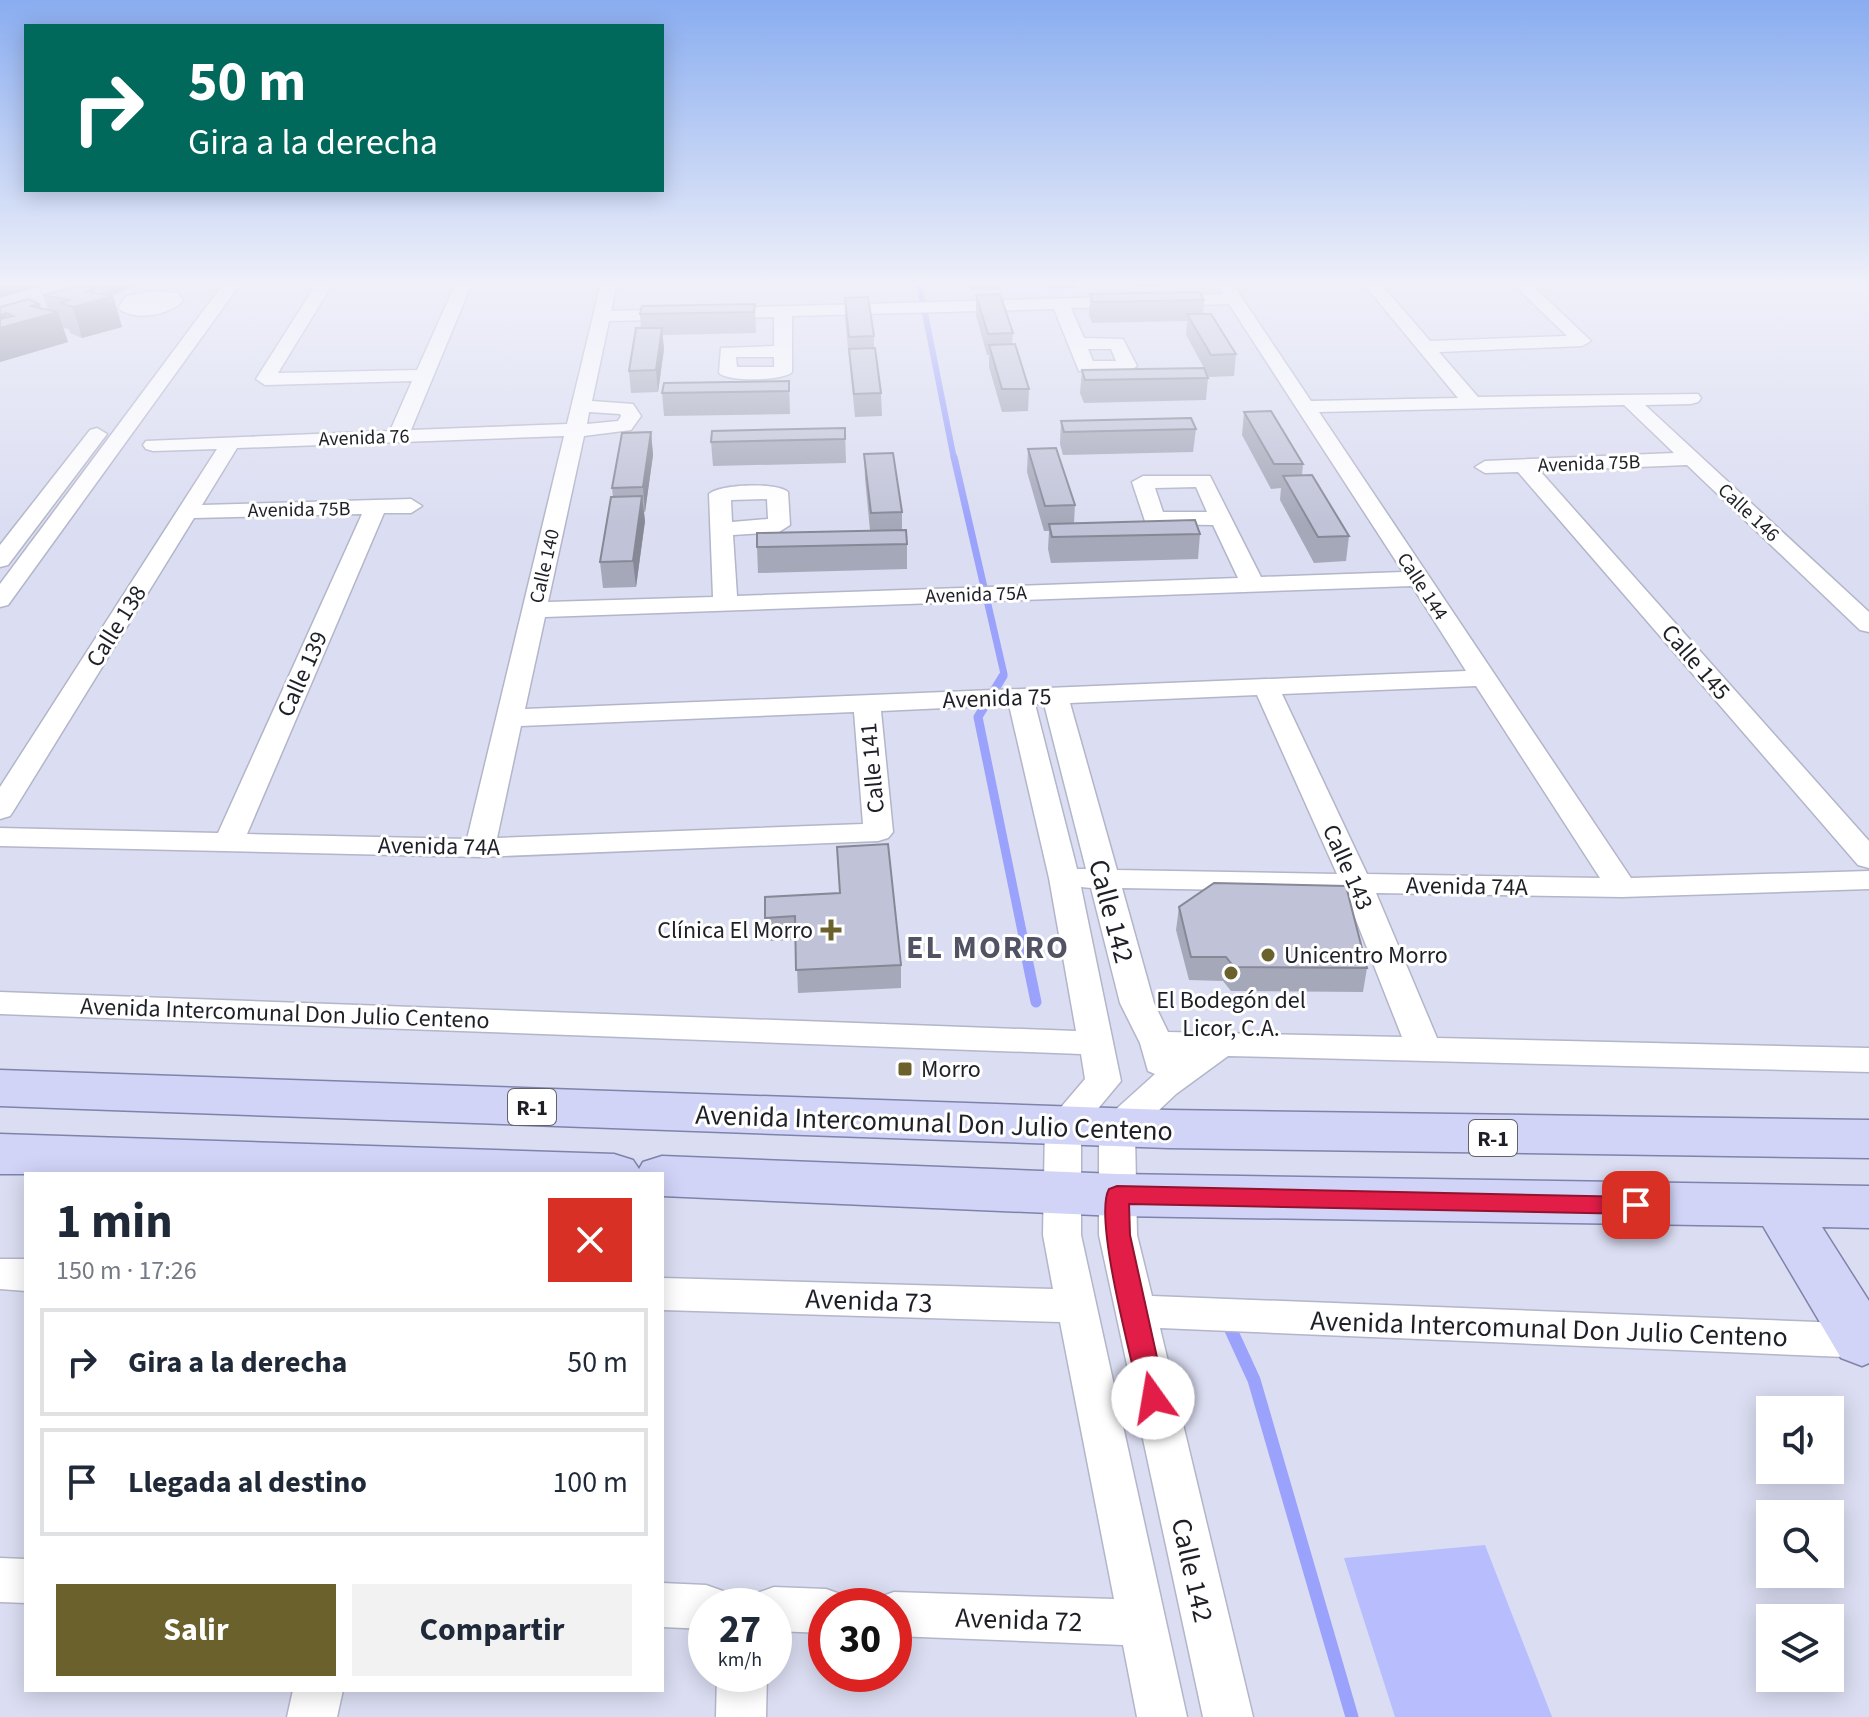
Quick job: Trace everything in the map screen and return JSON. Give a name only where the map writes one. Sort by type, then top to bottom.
[{"type":"main road","name":"Avenida Intercomunal Don Julio Centeno","points":[[0,1088],[1117,1129],[1526,1139],[1869,1139]]},
{"type":"main road","points":[[0,1154],[510,1172]]},
{"type":"main road","points":[[664,1176],[1117,1195],[1781,1209],[1869,1207]]},
{"type":"main road","points":[[1781,1209],[1865,1341]]},
{"type":"street","points":[[3,552],[151,363]]},
{"type":"street","points":[[0,600],[168,363]]},
{"type":"street","points":[[275,363],[265,379],[425,375]]},
{"type":"street","points":[[398,436],[430,363]]},
{"type":"street","name":"Calle 140","points":[[480,848],[591,363]]},
{"type":"street","name":"Calle 144","points":[[1276,363],[1622,888]]},
{"type":"street","points":[[1439,363],[1473,403]]},
{"type":"street","points":[[1305,407],[1691,398]]},
{"type":"street","name":"Calle 146","points":[[1628,399],[1869,625]]},
{"type":"street","name":"Avenida 76","points":[[153,445],[576,430],[624,426],[631,416],[626,408],[581,406]]},
{"type":"street","name":"Calle 138","points":[[0,810],[231,442]]},
{"type":"street","name":"Avenida 75B","points":[[1485,467],[1692,459]]},
{"type":"street","name":"Calle 145","points":[[1523,465],[1869,859]]},
{"type":"street","name":"Avenida 75B","points":[[187,512],[411,506]]},
{"type":"street","name":"Calle 139","points":[[229,842],[376,507]]},
{"type":"street","points":[[1221,518],[1253,585]]},
{"type":"street","points":[[722,529],[725,602]]},
{"type":"street","points":[[3,552],[38,548]]},
{"type":"street","name":"Avenida 75A","points":[[534,610],[1418,579]]},
{"type":"street","name":"Avenida 75","points":[[510,718],[1483,678]]},
{"type":"street","name":"Calle 143","points":[[1266,687],[1357,885],[1424,1049]]},
{"type":"street","name":"Calle 142","points":[[1055,695],[1137,1003],[1157,1043],[1164,1085]]},
{"type":"street","name":"Calle 142","points":[[1013,697],[1064,878],[1103,1081],[1063,1126]]},
{"type":"street","name":"Calle 141","points":[[867,703],[878,832]]},
{"type":"street","name":"Avenida 74A","points":[[0,837],[480,848],[878,832]]},
{"type":"street","name":"Avenida 74A","points":[[1064,878],[1622,888],[1869,880]]},
{"type":"street","name":"Avenida Intercomunal Don Julio Centeno","points":[[0,1003],[1097,1043]]},
{"type":"street","points":[[1157,1043],[1869,1060]]},
{"type":"street","points":[[1117,1129],[1164,1085],[1221,1044]]},
{"type":"street","points":[[1063,1126],[1062,1235],[1162,1717]]},
{"type":"street","name":"Calle 142","points":[[1117,1129],[1118,1235],[1228,1717]]},
{"type":"street","points":[[0,1274],[24,1275]]},
{"type":"street","name":"Avenida 73","points":[[664,1294],[1076,1306]]},
{"type":"street","name":"Avenida Intercomunal Don Julio Centeno","points":[[1133,1311],[1865,1341]]},
{"type":"street","points":[[0,1580],[24,1581]]},
{"type":"street","points":[[664,1605],[688,1606]]},
{"type":"street","name":"Avenida 72","points":[[912,1615],[1144,1623]]},
{"type":"street","points":[[312,1717],[318,1692]]},
{"type":"street","points":[[741,1717],[742,1692]]},
{"type":"shaded area","points":[[1485,1545],[1552,1717],[1395,1717],[1344,1558]]},
{"type":"building","points":[[630,363],[657,363],[656,370],[629,371]]},
{"type":"building","points":[[851,363],[877,363],[881,393],[854,394]]},
{"type":"building","points":[[994,363],[1021,363],[1029,389],[1002,389]]},
{"type":"building","points":[[1204,368],[1208,378],[1085,380],[1082,370]]},
{"type":"building","points":[[789,381],[789,391],[662,393],[664,383]]},
{"type":"building","points":[[1271,411],[1303,464],[1274,464],[1244,412]]},
{"type":"building","points":[[1191,418],[1196,429],[1064,432],[1061,421]]},
{"type":"building","points":[[845,428],[845,439],[711,442],[712,431]]},
{"type":"building","points":[[651,432],[643,487],[612,488],[622,433]]},
{"type":"building","points":[[1056,448],[1075,505],[1045,506],[1028,449]]},
{"type":"building","points":[[893,453],[902,512],[871,513],[864,454]]},
{"type":"building","points":[[1312,475],[1349,536],[1318,537],[1283,476]]},
{"type":"building","points":[[642,496],[633,561],[600,562],[611,497]]},
{"type":"building","points":[[1195,520],[1200,534],[1052,537],[1049,524]]},
{"type":"building","points":[[906,530],[907,544],[757,547],[757,533]]},
{"type":"building","name":"Clínica El Morro","points":[[888,844],[901,965],[796,970],[795,916],[765,918],[765,897],[840,893],[837,847]]},
{"type":"building","name":"Unicentro Morro","points":[[1214,883],[1346,886],[1367,968],[1234,967],[1226,957],[1191,957],[1179,907]]},
{"type":"waterway","points":[[935,363],[954,459]]},
{"type":"waterway","points":[[954,457],[1003,676]]},
{"type":"waterway","points":[[1003,676],[978,717],[1026,951]]},
{"type":"waterway","points":[[1025,949],[1036,1002]]},
{"type":"waterway","points":[[1231,1330],[1254,1380],[1352,1717]]},
{"type":"place","name":"Clínica El Morro","points":[[831,930]]},
{"type":"place","name":"Unicentro Morro","points":[[1268,955]]},
{"type":"place","name":"El Bodegón del Licor, C.A.","points":[[1231,973]]},
{"type":"place","name":"Morro","points":[[905,1069]]},
{"type":"district","name":"EL MORRO","points":[[988,947]]},
{"type":"route","points":[[1153,1398],[1118,1235],[1117,1195],[1636,1205]]}]
